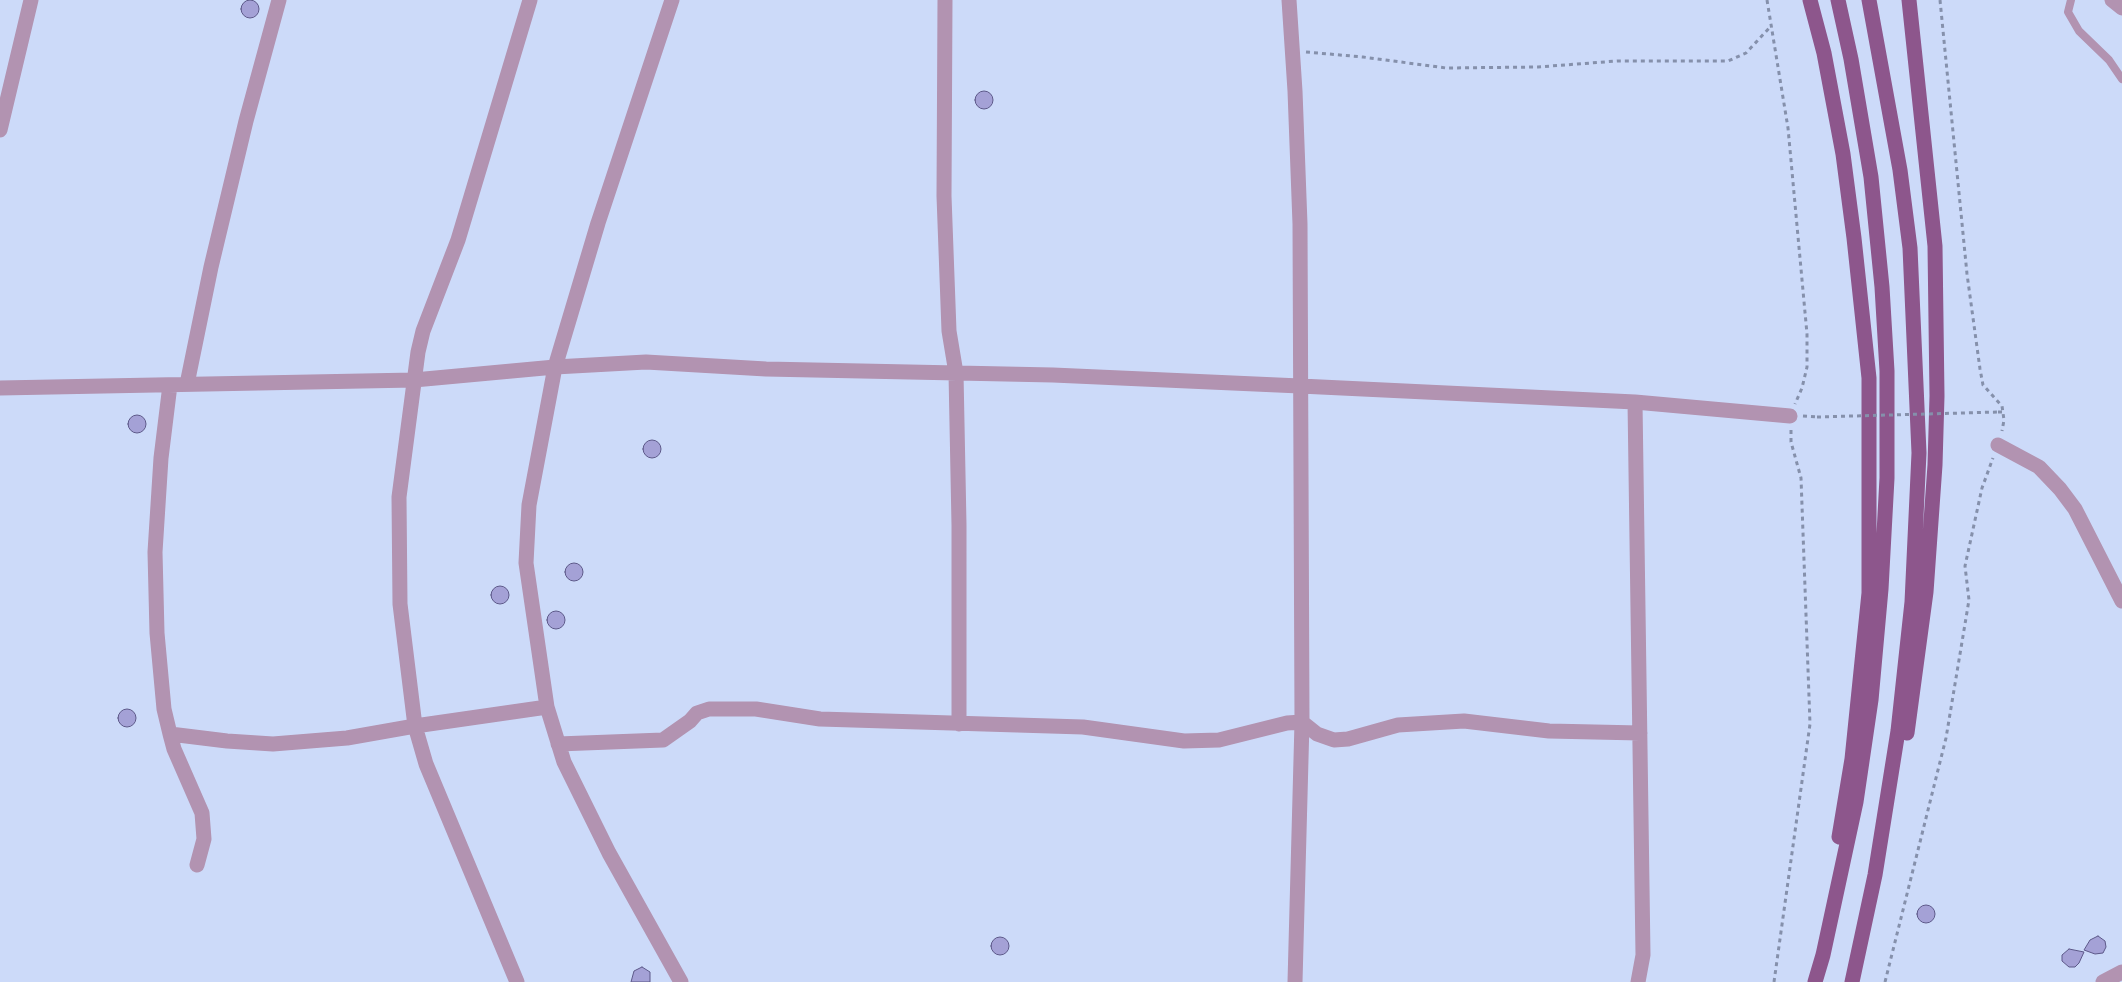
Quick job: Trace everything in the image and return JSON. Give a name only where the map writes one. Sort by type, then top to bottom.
[{"type":"main road","points":[[1810,0],[1826,62],[1854,238],[1869,378],[1870,434],[1869,593],[1852,759],[1826,912],[1823,955]]},
{"type":"main road","points":[[1815,982],[1823,955],[1856,802],[1871,700],[1881,589],[1887,478],[1887,371],[1882,287],[1871,177],[1851,59],[1838,0]]},
{"type":"main road","points":[[1852,982],[1875,875],[1888,800],[1912,602],[1920,453],[1910,248],[1900,170],[1869,0]]},
{"type":"main road","points":[[1888,800],[1904,752],[1924,601],[1935,465],[1937,396],[1935,246],[1909,0]]},
{"type":"street","points":[[0,130],[32,0]]},
{"type":"street","points":[[187,384],[213,258],[246,121],[279,0]]},
{"type":"street","points":[[517,982],[426,764],[415,726],[400,604],[399,497],[422,330],[458,240],[530,0]]},
{"type":"street","points":[[672,0],[598,223],[555,367],[529,505],[526,563],[547,707],[564,762],[609,853],[681,982]]},
{"type":"street","points":[[946,0],[944,196],[949,331],[956,373],[959,526],[958,724]]},
{"type":"street","points":[[1289,0],[1300,224],[1302,722],[1295,982]]},
{"type":"street","points":[[2112,0],[2122,8]]},
{"type":"street","points":[[0,388],[414,380],[555,367],[646,362],[766,368],[1053,375],[1300,386],[1635,402],[1790,416]]},
{"type":"street","points":[[170,385],[160,458],[155,552],[157,633],[164,710],[174,749],[202,813],[204,839],[197,865]]},
{"type":"street","points":[[1635,402],[1643,955],[1638,982]]},
{"type":"street","points":[[1998,445],[2039,467],[2060,489],[2075,509],[2122,601]]},
{"type":"street","points":[[170,734],[227,741],[274,744],[347,738],[547,707]]},
{"type":"street","points":[[558,744],[663,740],[685,725],[697,713],[709,709],[756,709],[820,719],[1082,727],[1184,741],[1219,740],[1287,722],[1302,722],[1317,734],[1334,740],[1348,739],[1398,726],[1464,721],[1550,731],[1640,733]]},
{"type":"street","points":[[2103,982],[2120,976]]},
{"type":"lane","points":[[2071,0],[2068,12],[2079,31],[2105,55],[2122,79]]},
{"type":"path","points":[[1767,0],[1788,128],[1807,334],[1807,367],[1802,388],[1790,416],[1791,442],[1801,478],[1810,724],[1774,982]]},
{"type":"path","points":[[1885,982],[1946,738],[1969,600],[1965,566],[1982,488],[1998,445],[2003,426],[2004,412],[2001,402],[1984,385],[1980,369],[1967,274],[1940,0]]},
{"type":"path","points":[[1292,51],[1363,57],[1446,68],[1538,67],[1617,61],[1728,61],[1746,53],[1772,24]]},
{"type":"path","points":[[1817,417],[2004,412]]},
{"type":"building","points":[[250,0],[256,3],[259,9],[256,15],[250,18],[244,15],[241,9],[244,3]]},
{"type":"building","points":[[984,91],[992,96],[993,100],[988,108],[984,109],[976,104],[975,100],[980,92]]},
{"type":"building","points":[[137,415],[143,418],[146,424],[143,430],[137,433],[131,430],[128,424],[131,418]]},
{"type":"building","points":[[652,440],[658,443],[661,449],[658,455],[652,458],[646,455],[643,449],[646,443]]},
{"type":"building","points":[[574,563],[580,566],[583,572],[580,578],[574,581],[568,578],[565,572],[568,566]]},
{"type":"building","points":[[500,586],[506,589],[509,595],[506,601],[500,604],[494,601],[491,595],[494,589]]},
{"type":"building","points":[[556,611],[562,614],[565,620],[562,626],[556,629],[550,626],[547,620],[550,614]]},
{"type":"building","points":[[127,709],[133,712],[136,718],[133,724],[127,727],[121,724],[118,718],[121,712]]},
{"type":"building","points":[[1926,905],[1934,910],[1935,914],[1930,922],[1926,923],[1918,918],[1917,914],[1922,906]]},
{"type":"building","points":[[2098,936],[2105,941],[2106,947],[2103,953],[2095,954],[2084,950],[2090,940]]},
{"type":"building","points":[[1000,937],[1008,942],[1009,946],[1004,954],[1000,955],[992,950],[991,946],[996,938]]},
{"type":"building","points":[[2069,949],[2084,952],[2075,967],[2069,967],[2062,961],[2062,955]]},
{"type":"building","points":[[642,967],[650,972],[650,982],[631,982],[634,971]]}]
